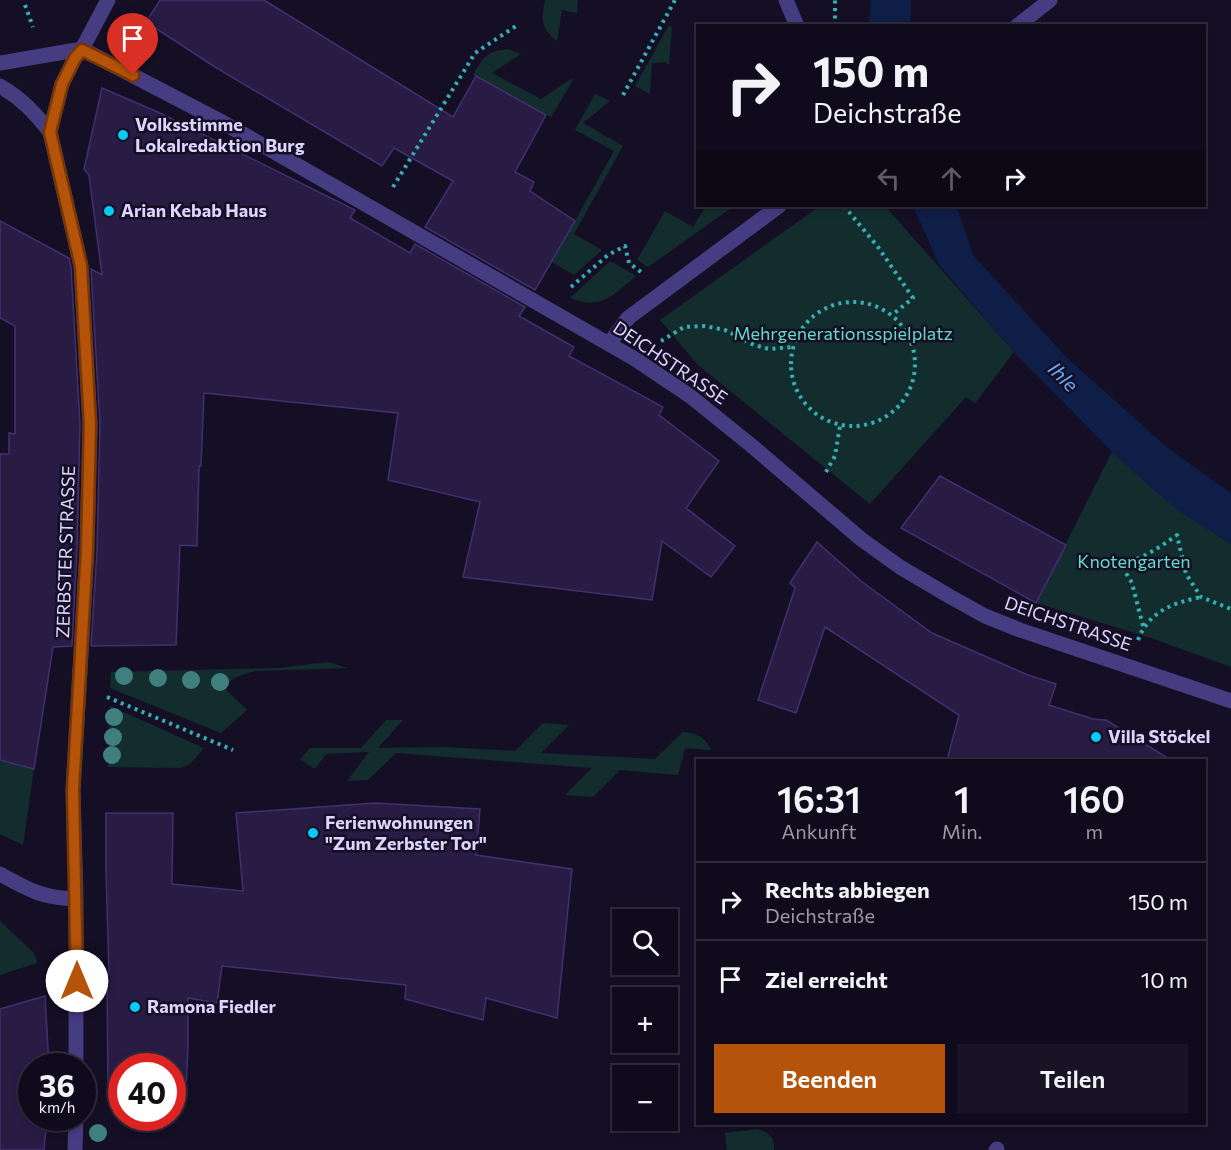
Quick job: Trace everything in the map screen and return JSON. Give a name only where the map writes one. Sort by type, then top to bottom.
[{"type":"street","name":"ZERBSTER STRASSE","points":[[76,1053],[73,790],[87,549],[90,424],[81,266],[50,132],[62,84],[108,0]]},
{"type":"street","points":[[786,0],[796,24]]},
{"type":"street","points":[[1020,24],[1050,0]]},
{"type":"street","points":[[0,63],[82,50]]},
{"type":"street","name":"DEICHSTRASSE","points":[[82,50],[222,122],[635,359],[690,396],[871,546],[900,567],[958,601],[985,616],[1020,630],[1231,701]]},
{"type":"street","points":[[0,86],[31,107],[50,132]]},
{"type":"street","points":[[609,344],[628,318],[778,207]]},
{"type":"street","points":[[0,874],[36,894],[76,899]]},
{"type":"street","points":[[75,1150],[76,1131]]},
{"type":"path","points":[[624,95],[675,0]]},
{"type":"path","points":[[835,0],[835,24]]},
{"type":"path","points":[[378,212],[475,53],[516,26]]},
{"type":"path","points":[[845,207],[884,256],[913,298],[892,315]]},
{"type":"path","points":[[546,309],[608,255],[625,246]]},
{"type":"path","points":[[854,301],[874,305],[892,315],[906,330],[914,350],[915,370],[910,390],[898,408],[881,420],[862,426],[840,426],[822,418],[805,405],[795,387],[790,368],[792,347],[801,328],[815,314],[834,304],[854,301]]},
{"type":"path","points":[[635,359],[684,327],[705,326],[725,330],[744,341],[769,349],[792,347]]},
{"type":"path","points":[[813,496],[835,456],[840,426]]},
{"type":"path","points":[[1143,626],[1132,583],[1121,564],[1140,559],[1177,535],[1186,574],[1201,597]]},
{"type":"path","points":[[1128,666],[1143,626],[1160,612],[1178,602],[1201,597],[1231,609]]},
{"type":"path","points":[[79,685],[233,750]]},
{"type":"green space","points":[[545,0],[578,0],[577,13],[562,10],[557,41],[545,28],[543,13]]},
{"type":"green space","points":[[669,25],[672,27],[669,65],[665,62],[652,63],[650,94],[635,86]]},
{"type":"green space","points":[[508,49],[521,54],[492,73],[541,99],[571,79],[573,80],[551,117],[473,75],[486,56]]},
{"type":"green space","points":[[595,94],[610,101],[583,123],[623,146],[574,234],[602,250],[574,275],[552,262],[614,151],[575,130]]},
{"type":"green space","points":[[705,207],[733,207],[648,267],[637,260],[665,211],[693,227]]},
{"type":"green space","name":"Mehrgenerationsspielplatz","points":[[819,207],[886,207],[1014,352],[975,403],[966,397],[870,504],[698,365],[660,320]]},
{"type":"green space","points":[[610,261],[636,276],[613,295],[599,302],[570,298]]},
{"type":"green space","name":"Knotengarten","points":[[1112,452],[1179,510],[1231,544],[1231,667],[1151,638],[1036,603]]},
{"type":"green space","points":[[328,662],[348,668],[255,671],[236,677],[223,687],[247,710],[221,733],[110,688],[111,672],[280,668]]},
{"type":"green space","points":[[110,706],[204,748],[191,763],[181,768],[108,767]]},
{"type":"green space","points":[[386,720],[403,720],[378,748],[444,747],[515,751],[543,723],[569,725],[541,753],[655,759],[683,732],[700,736],[711,750],[685,748],[678,775],[620,770],[593,797],[565,795],[592,768],[396,753],[368,780],[347,781],[369,752],[326,754],[315,769],[300,759],[310,748],[361,748]]},
{"type":"green space","points":[[0,760],[34,769],[23,845],[0,834]]},
{"type":"green space","points":[[0,921],[34,953],[37,963],[0,975]]},
{"type":"green space","points":[[758,1129],[770,1136],[774,1150],[727,1150],[725,1133]]},
{"type":"water","points":[[871,0],[911,0],[910,24],[869,24]]},
{"type":"water","name":"Ihle","points":[[913,207],[956,207],[974,256],[1067,358],[1169,449],[1231,493],[1231,544],[1179,511],[1112,452],[1014,352],[939,265]]},
{"type":"building","points":[[160,0],[264,0],[453,117],[476,76],[546,115],[515,172],[534,182],[530,191],[575,221],[535,290],[425,227],[453,181],[394,148],[382,166],[215,67],[146,22]]},
{"type":"building","points":[[102,88],[160,113],[355,210],[350,218],[410,253],[415,244],[525,307],[519,316],[574,347],[569,356],[663,407],[659,415],[719,461],[686,508],[735,546],[711,577],[662,541],[652,600],[463,577],[480,502],[388,480],[398,413],[204,393],[197,546],[180,545],[176,645],[91,646],[97,550],[100,424],[91,269],[102,275],[89,175],[84,169]]},
{"type":"building","points":[[0,221],[69,258],[71,267],[80,424],[72,646],[53,647],[34,769],[0,760],[0,454],[9,454],[9,433],[15,434],[15,326],[0,318]]},
{"type":"building","points":[[940,476],[1066,545],[1036,603],[901,528]]},
{"type":"building","points":[[817,542],[861,581],[932,633],[1028,675],[1056,684],[1049,705],[1093,719],[1106,720],[1169,759],[947,759],[959,715],[825,627],[796,713],[758,700],[795,588],[790,583]]},
{"type":"building","points":[[375,803],[480,809],[476,855],[572,869],[557,1018],[486,998],[483,1020],[405,999],[406,985],[222,966],[217,1003],[188,998],[186,1090],[186,1053],[108,1053],[108,1092],[107,973],[109,973],[106,813],[173,813],[172,884],[243,891],[236,813]]},
{"type":"building","points":[[45,996],[48,1053],[18,1053],[18,1131],[46,1131],[44,1150],[0,1150],[0,1009]]},
{"type":"place","name":"Volksstimme Lokalredaktion Burg","points":[[123,135]]},
{"type":"place","name":"Arian Kebab Haus","points":[[109,211]]},
{"type":"place","name":"Villa Stöckel","points":[[1096,737]]},
{"type":"place","name":"Ferienwohnungen \"Zum Zerbster Tor\"","points":[[313,833]]},
{"type":"place","name":"Ramona Fiedler","points":[[135,1007]]},
{"type":"route","points":[[77,981],[73,790],[87,549],[90,424],[81,266],[50,132],[62,84],[75,58],[82,50],[133,75]]}]
